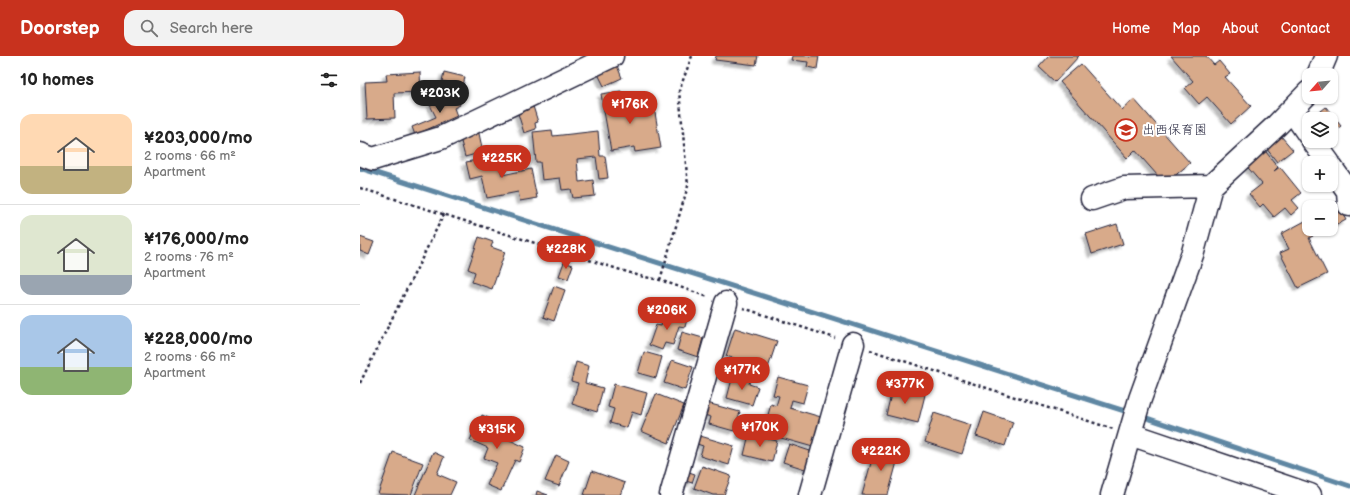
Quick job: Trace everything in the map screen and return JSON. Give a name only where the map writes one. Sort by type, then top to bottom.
[{"type":"street","points":[[360,154],[373,159],[441,138],[612,56]]},
{"type":"street","points":[[1321,68],[1326,56]]},
{"type":"street","points":[[1112,495],[1140,399],[1193,252],[1211,186],[1302,99]]},
{"type":"street","points":[[1292,110],[1302,125]]},
{"type":"street","points":[[1338,176],[1348,191],[1349,205]]},
{"type":"street","points":[[1092,199],[1124,188],[1211,186]]},
{"type":"street","points":[[671,495],[726,303]]},
{"type":"street","points":[[810,495],[853,344]]},
{"type":"street","points":[[1130,434],[1310,495]]},
{"type":"path","points":[[660,280],[688,186],[679,91],[692,56]]},
{"type":"path","points":[[360,383],[444,214]]},
{"type":"building","points":[[716,56],[758,56],[756,65],[715,60]]},
{"type":"building","points":[[792,56],[819,56],[817,69],[807,67],[808,62],[791,60]]},
{"type":"building","points":[[1049,56],[1079,56],[1055,82],[1039,67]]},
{"type":"building","points":[[1171,56],[1206,56],[1214,65],[1219,61],[1230,74],[1225,77],[1251,106],[1231,124],[1207,97],[1199,104],[1185,88],[1193,81]]},
{"type":"building","points":[[616,63],[622,78],[604,86],[597,72]]},
{"type":"building","points":[[1081,64],[1122,110],[1134,99],[1190,163],[1165,184],[1135,150],[1127,158],[1060,82]]},
{"type":"building","points":[[420,72],[421,92],[394,93],[395,118],[367,119],[365,82],[387,81],[386,74]]},
{"type":"building","points":[[444,72],[465,77],[463,86],[442,81]]},
{"type":"building","points":[[621,91],[624,112],[654,107],[661,148],[635,152],[634,147],[611,151],[601,94]]},
{"type":"building","points":[[455,93],[460,105],[454,108],[457,116],[415,135],[412,127],[436,117],[430,105]]},
{"type":"building","points":[[532,103],[538,122],[535,123],[536,129],[524,133],[516,107]]},
{"type":"building","points":[[1326,107],[1330,112],[1320,112]]},
{"type":"building","points":[[478,129],[483,152],[465,157],[459,134]]},
{"type":"building","points":[[552,130],[553,136],[598,131],[600,156],[605,156],[608,178],[599,179],[596,157],[577,159],[579,182],[593,180],[595,196],[573,198],[571,189],[562,190],[560,178],[542,180],[540,162],[536,162],[533,132]]},
{"type":"building","points":[[1281,136],[1293,150],[1277,162],[1266,148]]},
{"type":"building","points":[[1262,147],[1278,167],[1274,171],[1280,167],[1301,193],[1292,200],[1299,208],[1291,215],[1285,208],[1274,217],[1263,204],[1260,207],[1249,194],[1262,184],[1243,162]]},
{"type":"building","points":[[499,156],[502,175],[531,169],[537,198],[520,201],[518,192],[487,198],[482,176],[470,179],[466,162]]},
{"type":"building","points":[[1338,206],[1346,220],[1338,224]]},
{"type":"building","points":[[1302,223],[1302,236],[1313,236],[1309,238],[1327,274],[1298,288],[1280,253],[1289,249],[1281,234]]},
{"type":"building","points":[[1117,224],[1123,244],[1092,254],[1086,234]]},
{"type":"building","points":[[360,237],[374,242],[369,255],[360,251]]},
{"type":"building","points":[[479,237],[493,242],[491,247],[505,252],[492,289],[472,282],[475,272],[468,269]]},
{"type":"building","points":[[564,262],[573,265],[568,279],[559,276]]},
{"type":"building","points":[[554,286],[565,290],[554,321],[543,317]]},
{"type":"building","points":[[666,311],[687,319],[685,327],[679,326],[673,345],[665,343],[662,350],[649,345],[656,325],[661,326]]},
{"type":"building","points":[[735,328],[777,341],[768,368],[726,356]]},
{"type":"building","points":[[682,332],[703,338],[698,357],[677,350]]},
{"type":"building","points":[[644,352],[662,357],[656,378],[638,373]]},
{"type":"building","points":[[672,360],[693,367],[685,390],[664,383]]},
{"type":"building","points":[[576,362],[589,366],[585,383],[603,388],[597,412],[572,404],[578,383],[571,381]]},
{"type":"building","points":[[733,375],[750,380],[749,384],[758,387],[752,405],[727,398]]},
{"type":"building","points":[[778,377],[808,385],[803,403],[792,400],[790,408],[821,417],[813,447],[763,433],[771,404],[776,406],[779,396],[773,395]]},
{"type":"building","points":[[614,384],[647,393],[641,415],[632,412],[627,428],[610,423],[614,409],[608,407]]},
{"type":"building","points":[[893,386],[925,395],[918,423],[886,415]]},
{"type":"building","points":[[656,394],[684,405],[669,443],[641,431]]},
{"type":"building","points":[[707,403],[740,412],[734,431],[709,424],[711,417],[704,415]]},
{"type":"building","points":[[984,412],[1013,422],[1005,446],[976,436]]},
{"type":"building","points":[[934,413],[971,425],[962,454],[925,442]]},
{"type":"building","points":[[482,415],[502,424],[497,434],[525,447],[519,462],[515,460],[501,491],[487,485],[497,463],[484,458],[488,448],[470,440]]},
{"type":"building","points":[[742,428],[750,431],[747,437],[739,435]]},
{"type":"building","points":[[749,434],[777,441],[772,462],[744,455]]},
{"type":"building","points":[[697,435],[734,446],[729,465],[700,456],[703,446],[694,443]]},
{"type":"building","points":[[789,444],[813,452],[808,470],[783,462]]},
{"type":"building","points":[[876,445],[900,451],[888,495],[862,495]]},
{"type":"building","points":[[393,452],[423,463],[411,495],[378,494]]},
{"type":"building","points":[[433,452],[444,457],[437,474],[456,482],[450,495],[415,495]]},
{"type":"building","points":[[556,455],[569,461],[559,486],[545,481]]},
{"type":"building","points":[[702,466],[731,476],[724,495],[713,495],[694,488]]},
{"type":"building","points":[[592,471],[625,483],[620,495],[584,495]]},
{"type":"building","points":[[686,471],[695,474],[692,483],[683,480]]},
{"type":"building","points":[[537,491],[548,495],[536,495]]},
{"type":"waterway","points":[[360,168],[1131,413]]},
{"type":"waterway","points":[[1141,416],[1350,486]]},
{"type":"place","name":"出西保育園","points":[[1126,130]]}]
